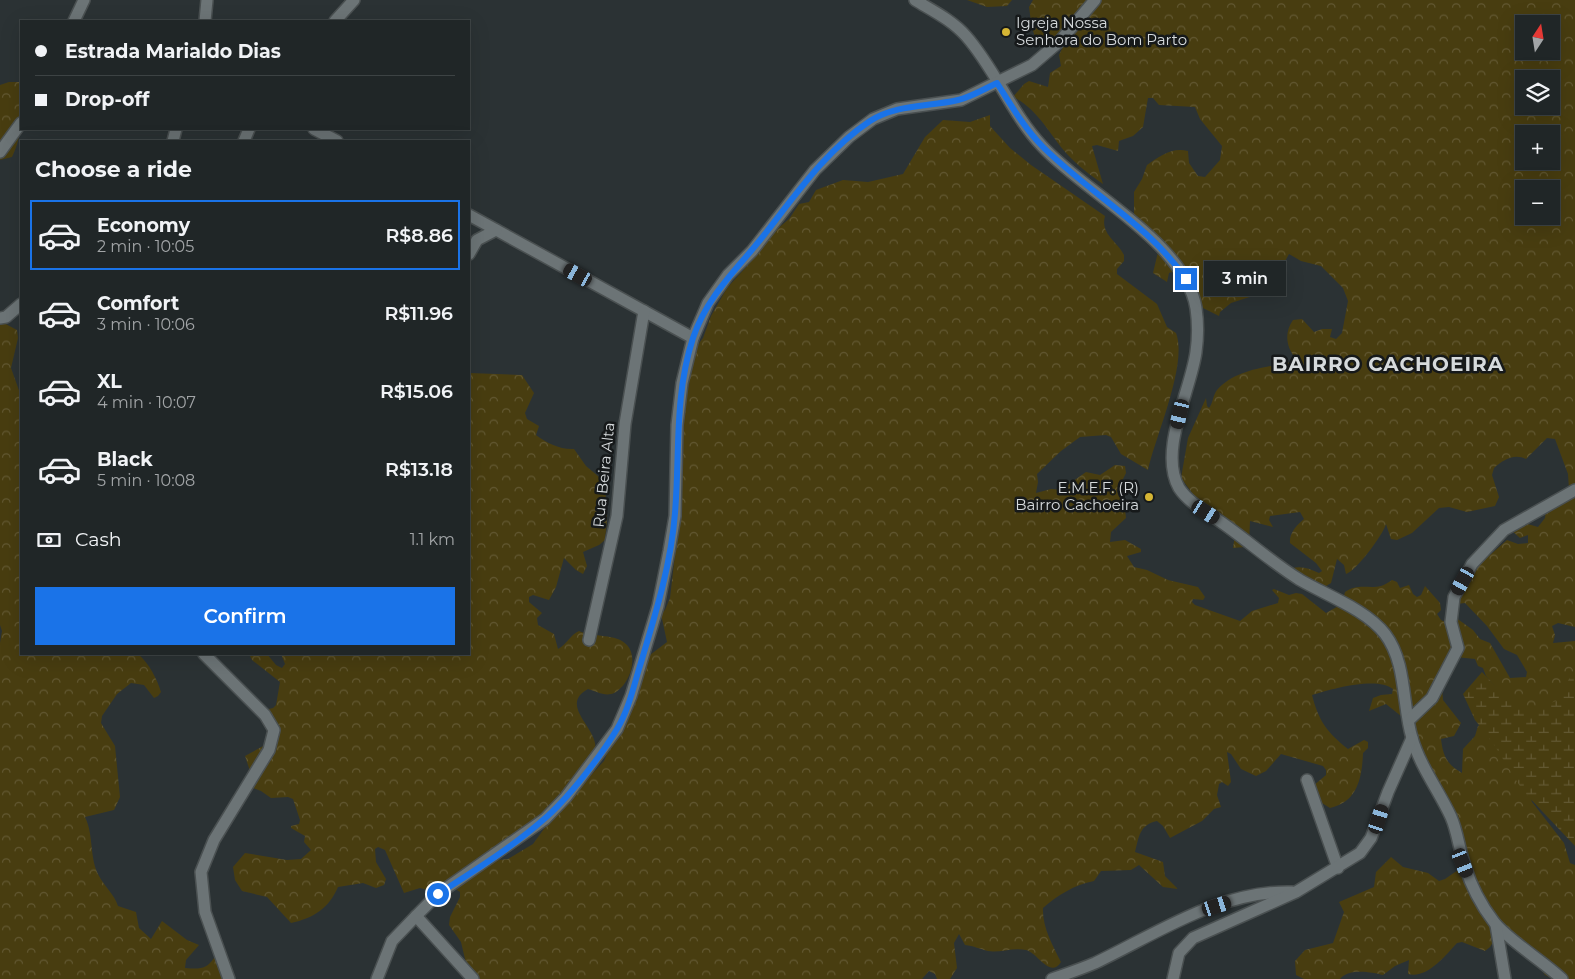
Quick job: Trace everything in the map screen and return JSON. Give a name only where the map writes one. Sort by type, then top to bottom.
[{"type":"street","points":[[74,20],[84,0]]},
{"type":"street","points":[[205,20],[207,0]]},
{"type":"street","points":[[336,20],[354,0]]},
{"type":"street","points":[[915,0],[945,17],[964,34],[983,57],[1018,117],[1042,146],[1151,238],[1171,257],[1186,279],[1196,305],[1198,326],[1196,354],[1174,440],[1173,466],[1179,488],[1194,504],[1279,565],[1358,613],[1385,633],[1399,668],[1412,738],[1450,817],[1458,838],[1463,863],[1475,892],[1496,925],[1562,979]]},
{"type":"street","points":[[377,979],[392,941],[438,894],[544,819],[566,797],[617,729],[625,713],[658,606],[669,551],[675,516],[678,417],[682,383],[693,338],[708,303],[728,275],[752,250],[814,170],[849,137],[873,119],[897,109],[961,100],[1032,65],[1060,41],[1095,0]]},
{"type":"street","points":[[0,152],[20,124]]},
{"type":"street","points":[[316,130],[335,140]]},
{"type":"street","points":[[470,216],[693,338]]},
{"type":"street","points":[[470,252],[477,240],[496,230]]},
{"type":"street","points":[[0,318],[6,317],[20,305]]},
{"type":"street","name":"Rua Beira Alta","points":[[589,640],[617,516],[625,424],[644,311]]},
{"type":"street","points":[[1409,720],[1432,698],[1458,648],[1451,622],[1454,597],[1472,564],[1504,530],[1575,490]]},
{"type":"street","points":[[205,655],[265,716],[274,730],[269,750],[214,840],[201,872],[204,912],[230,979]]},
{"type":"street","points":[[1173,979],[1179,953],[1193,938],[1296,892],[1360,853],[1371,838],[1388,792],[1412,738]]},
{"type":"street","points":[[1307,780],[1338,868]]},
{"type":"street","points":[[1052,979],[1093,964],[1188,915],[1246,896],[1296,892]]},
{"type":"street","points":[[416,916],[468,971],[473,979]]},
{"type":"street","points":[[1496,925],[1505,979]]},
{"type":"green space","points":[[967,0],[1012,0],[1007,6],[987,7]]},
{"type":"green space","points":[[1033,0],[1575,0],[1575,627],[1558,623],[1552,626],[1555,635],[1553,643],[1575,641],[1575,696],[1525,721],[1486,676],[1483,668],[1478,666],[1475,659],[1456,657],[1441,675],[1443,700],[1461,723],[1454,736],[1441,739],[1446,759],[1462,773],[1463,749],[1475,736],[1478,726],[1484,724],[1525,780],[1532,802],[1564,843],[1570,863],[1575,865],[1575,979],[1553,979],[1545,975],[1531,954],[1497,935],[1490,947],[1485,951],[1462,942],[1457,943],[1429,970],[1415,975],[1408,974],[1409,960],[1395,966],[1383,975],[1354,972],[1340,979],[1304,979],[1296,975],[1295,961],[1305,950],[1333,943],[1344,912],[1339,902],[1374,887],[1376,872],[1391,857],[1403,867],[1428,873],[1439,881],[1458,870],[1461,856],[1452,841],[1447,817],[1406,720],[1386,704],[1369,711],[1373,698],[1392,694],[1393,689],[1386,685],[1376,684],[1354,685],[1312,695],[1321,719],[1329,732],[1348,749],[1364,740],[1368,742],[1368,748],[1363,753],[1360,779],[1357,787],[1347,800],[1330,808],[1317,800],[1313,786],[1326,775],[1326,770],[1323,766],[1281,754],[1266,771],[1256,776],[1241,769],[1231,754],[1227,752],[1231,782],[1228,786],[1222,782],[1219,784],[1217,795],[1221,807],[1214,809],[1202,821],[1170,838],[1163,826],[1157,821],[1147,825],[1139,837],[1135,852],[1163,862],[1165,876],[1178,889],[1163,887],[1139,865],[1131,870],[1101,871],[1094,881],[1080,885],[1060,895],[1043,908],[1046,929],[1061,962],[1053,968],[1044,964],[1026,950],[988,951],[965,945],[959,934],[954,943],[957,968],[950,979],[937,979],[935,974],[929,971],[922,979],[474,979],[465,959],[461,942],[449,925],[450,917],[460,897],[460,892],[454,888],[436,892],[420,888],[404,893],[385,850],[378,847],[375,849],[376,862],[386,879],[384,885],[376,888],[363,883],[338,887],[330,901],[320,911],[299,921],[291,923],[267,897],[242,891],[235,880],[233,867],[245,853],[287,860],[301,859],[311,850],[304,842],[305,836],[291,828],[291,826],[299,824],[300,820],[293,799],[288,797],[271,798],[261,791],[248,786],[249,768],[245,756],[265,745],[273,736],[265,710],[276,705],[280,682],[252,660],[250,655],[268,655],[276,665],[282,668],[285,664],[281,655],[470,655],[470,373],[522,375],[534,393],[525,413],[527,419],[539,426],[536,435],[554,445],[574,449],[586,466],[605,482],[607,520],[605,540],[599,545],[583,552],[587,566],[583,574],[564,558],[556,587],[549,600],[533,595],[529,597],[529,602],[542,613],[537,618],[538,625],[554,634],[558,649],[579,631],[622,641],[631,651],[632,658],[632,666],[627,680],[617,691],[605,694],[588,689],[579,696],[577,704],[579,712],[593,738],[595,747],[593,755],[561,799],[511,845],[499,860],[508,859],[533,844],[554,815],[604,761],[646,658],[667,642],[661,614],[665,610],[670,598],[676,546],[671,431],[673,434],[694,350],[703,338],[711,316],[727,288],[748,265],[769,236],[789,219],[799,204],[809,202],[816,190],[843,180],[868,182],[903,174],[925,137],[943,120],[970,122],[990,115],[990,126],[1010,148],[1031,165],[1105,216],[1104,222],[1107,233],[1124,255],[1124,261],[1117,269],[1117,274],[1157,304],[1167,327],[1176,333],[1179,346],[1178,363],[1169,401],[1148,470],[1121,454],[1111,437],[1106,435],[1080,437],[1061,451],[1037,474],[1036,493],[1051,489],[1066,490],[1069,484],[1086,472],[1100,475],[1115,465],[1125,466],[1126,473],[1117,491],[1125,509],[1126,518],[1111,532],[1110,542],[1125,540],[1141,549],[1141,552],[1127,556],[1134,567],[1147,570],[1168,580],[1198,587],[1205,597],[1203,600],[1193,599],[1192,602],[1195,605],[1240,621],[1252,611],[1278,603],[1279,598],[1272,590],[1274,589],[1289,595],[1302,594],[1326,613],[1342,604],[1345,592],[1350,589],[1381,586],[1392,580],[1397,582],[1400,588],[1409,585],[1413,594],[1417,597],[1421,595],[1425,586],[1440,603],[1441,610],[1437,614],[1441,620],[1447,623],[1452,615],[1473,630],[1480,639],[1490,643],[1510,678],[1526,677],[1527,672],[1517,655],[1504,649],[1487,626],[1465,603],[1457,604],[1456,599],[1478,556],[1490,555],[1507,540],[1518,544],[1528,543],[1528,535],[1520,538],[1511,530],[1521,522],[1538,527],[1545,518],[1546,507],[1569,489],[1568,474],[1555,439],[1547,438],[1526,459],[1522,457],[1509,458],[1494,468],[1492,475],[1499,497],[1495,506],[1467,512],[1449,507],[1439,508],[1412,533],[1397,540],[1391,539],[1386,524],[1369,552],[1346,574],[1344,565],[1337,559],[1331,583],[1323,588],[1295,584],[1285,574],[1286,570],[1290,568],[1299,567],[1319,573],[1322,571],[1316,563],[1290,543],[1292,533],[1304,519],[1300,512],[1270,516],[1269,520],[1273,527],[1250,521],[1249,543],[1245,547],[1233,548],[1235,535],[1196,498],[1181,478],[1188,438],[1206,398],[1209,408],[1217,390],[1224,383],[1242,373],[1293,362],[1296,359],[1290,350],[1287,340],[1288,330],[1293,320],[1302,319],[1314,332],[1322,329],[1332,329],[1330,337],[1336,339],[1342,333],[1348,301],[1343,288],[1321,266],[1301,261],[1289,254],[1283,265],[1268,263],[1258,267],[1264,283],[1262,293],[1231,303],[1220,312],[1219,316],[1193,303],[1180,284],[1175,271],[1169,273],[1167,282],[1153,273],[1158,252],[1134,218],[1134,192],[1142,179],[1147,165],[1171,151],[1188,151],[1189,163],[1198,176],[1205,177],[1220,160],[1222,146],[1200,119],[1195,107],[1159,105],[1153,98],[1148,98],[1143,127],[1133,136],[1119,141],[1118,151],[1097,145],[1092,146],[1103,184],[1098,181],[1067,154],[1029,108],[1013,97],[1029,81],[1048,87],[1050,73],[1061,66],[1059,55],[1067,39],[1061,30],[1055,37],[1041,43],[1033,32],[1029,7]]},
{"type":"green space","points":[[9,82],[20,82],[20,130],[16,148],[12,157],[0,160],[0,85]]},
{"type":"green space","points":[[0,321],[17,330],[18,338],[11,368],[20,393],[20,655],[139,655],[149,667],[161,692],[158,696],[154,698],[144,685],[131,683],[117,694],[102,716],[101,723],[115,746],[120,797],[114,810],[85,817],[90,831],[94,862],[99,876],[118,906],[136,912],[139,928],[151,939],[162,921],[187,940],[199,945],[186,960],[185,968],[205,967],[214,958],[219,960],[228,979],[0,979],[0,643],[2,631],[0,625]]},
{"type":"green space","points":[[1575,669],[1575,846],[1523,791],[1493,743],[1475,720],[1463,694],[1482,672],[1502,693],[1526,713],[1556,701]]},
{"type":"place","name":"Igreja Nossa Senhora do Bom Parto","points":[[1006,32]]},
{"type":"place","name":"E.M.E.F. (R) Bairro Cachoeira","points":[[1149,497]]},
{"type":"district","name":"BAIRRO CACHOEIRA","points":[[1388,364]]},
{"type":"route","points":[[438,894],[544,819],[566,797],[617,729],[631,696],[662,588],[675,516],[677,425],[682,383],[693,338],[708,303],[728,275],[752,250],[814,170],[849,137],[873,119],[897,109],[961,100],[997,83],[1018,117],[1042,146],[1151,238],[1171,257],[1186,279]]}]
